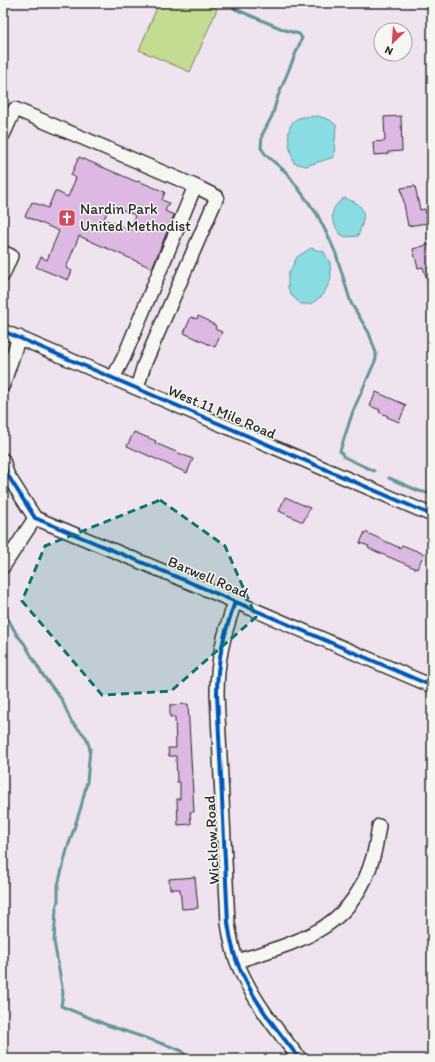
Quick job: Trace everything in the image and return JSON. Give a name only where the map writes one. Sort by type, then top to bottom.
[{"type":"street","points":[[3,135],[15,109],[195,186],[217,197],[144,365],[137,388]]},
{"type":"street","points":[[113,378],[124,357],[195,186]]},
{"type":"street","points":[[3,252],[11,256],[3,275]]},
{"type":"street","name":"West 11 Mile Road","points":[[3,330],[432,515]]},
{"type":"street","points":[[3,386],[19,337]]},
{"type":"street","points":[[3,460],[8,474],[35,518],[3,567]]},
{"type":"street","name":"Barwell Road","points":[[35,518],[432,686]]},
{"type":"street","name":"Wicklow Road","points":[[235,602],[224,634],[217,672],[228,923],[231,943],[246,984],[274,1028],[300,1059]]},
{"type":"street","points":[[237,961],[276,949],[311,935],[340,916],[350,904],[367,875],[374,856],[379,826]]},
{"type":"highlighted area","points":[[160,500],[225,546],[256,617],[171,691],[102,695],[22,601],[45,546]]},
{"type":"green space","points":[[159,3],[204,3],[217,9],[190,72],[139,50]]},
{"type":"water","points":[[318,116],[330,120],[336,125],[334,157],[306,166],[294,163],[289,145],[290,126],[299,118]]},
{"type":"water","points":[[344,198],[357,204],[363,212],[363,222],[358,236],[346,237],[340,234],[334,224],[332,215],[333,211],[339,202]]},
{"type":"water","points":[[311,248],[324,252],[330,263],[331,279],[323,295],[311,304],[301,304],[292,296],[288,288],[288,275],[297,257]]},
{"type":"building","points":[[401,116],[402,151],[374,155],[373,142],[385,141],[384,117]]},
{"type":"building","name":"Nardin Park United Methodist","points":[[79,157],[137,182],[138,181],[165,192],[162,200],[169,203],[165,211],[174,215],[152,268],[79,236],[66,268],[72,271],[68,280],[36,267],[41,257],[47,260],[59,231],[25,216],[32,202],[48,208],[55,191],[68,197],[76,178],[71,175]],"holes":[[[110,205],[135,215],[130,230],[104,219]]]},
{"type":"building","points":[[415,186],[420,210],[425,209],[427,223],[408,226],[401,188]]},
{"type":"building","points":[[430,244],[432,251],[432,288],[430,289],[423,267],[418,268],[413,249]]},
{"type":"building","points":[[198,316],[209,321],[216,326],[215,329],[222,332],[215,347],[184,333],[191,317],[197,319]]},
{"type":"building","points":[[376,392],[406,405],[399,422],[387,417],[388,416],[379,412],[380,410],[370,406]]},
{"type":"building","points":[[134,432],[156,441],[155,443],[193,459],[187,473],[127,446]]},
{"type":"building","points":[[285,497],[310,508],[303,522],[279,511]]},
{"type":"building","points":[[365,532],[400,548],[402,545],[424,554],[417,569],[368,548],[369,546],[360,543]]},
{"type":"building","points":[[188,704],[194,812],[190,812],[191,824],[178,825],[177,799],[180,799],[180,782],[177,782],[176,756],[169,756],[168,748],[176,748],[175,717],[170,717],[170,705]]},
{"type":"building","points":[[195,877],[198,908],[182,909],[180,889],[170,889],[169,879]]},
{"type":"waterway","points":[[233,3],[232,5],[235,9],[285,30],[299,34],[302,38],[278,96],[272,116],[262,135],[261,148],[266,155],[287,173],[317,214],[336,254],[351,303],[369,333],[376,353],[376,359],[353,411],[340,451],[344,457],[374,471]]},
{"type":"waterway","points":[[389,478],[419,491],[432,494]]},
{"type":"waterway","points":[[3,610],[42,674],[62,700],[71,721],[86,737],[90,749],[87,782],[58,885],[54,941],[63,993],[61,1006],[107,1025],[175,1048],[182,1051],[188,1059]]},
{"type":"cycle path","points":[[3,331],[432,515]]},
{"type":"cycle path","points":[[3,460],[7,474],[35,518],[432,686]]},
{"type":"cycle path","points":[[235,602],[222,647],[217,681],[228,923],[235,957],[249,988],[273,1025],[300,1059]]},
{"type":"place","name":"Nardin Park United Methodist","points":[[67,218]]}]
